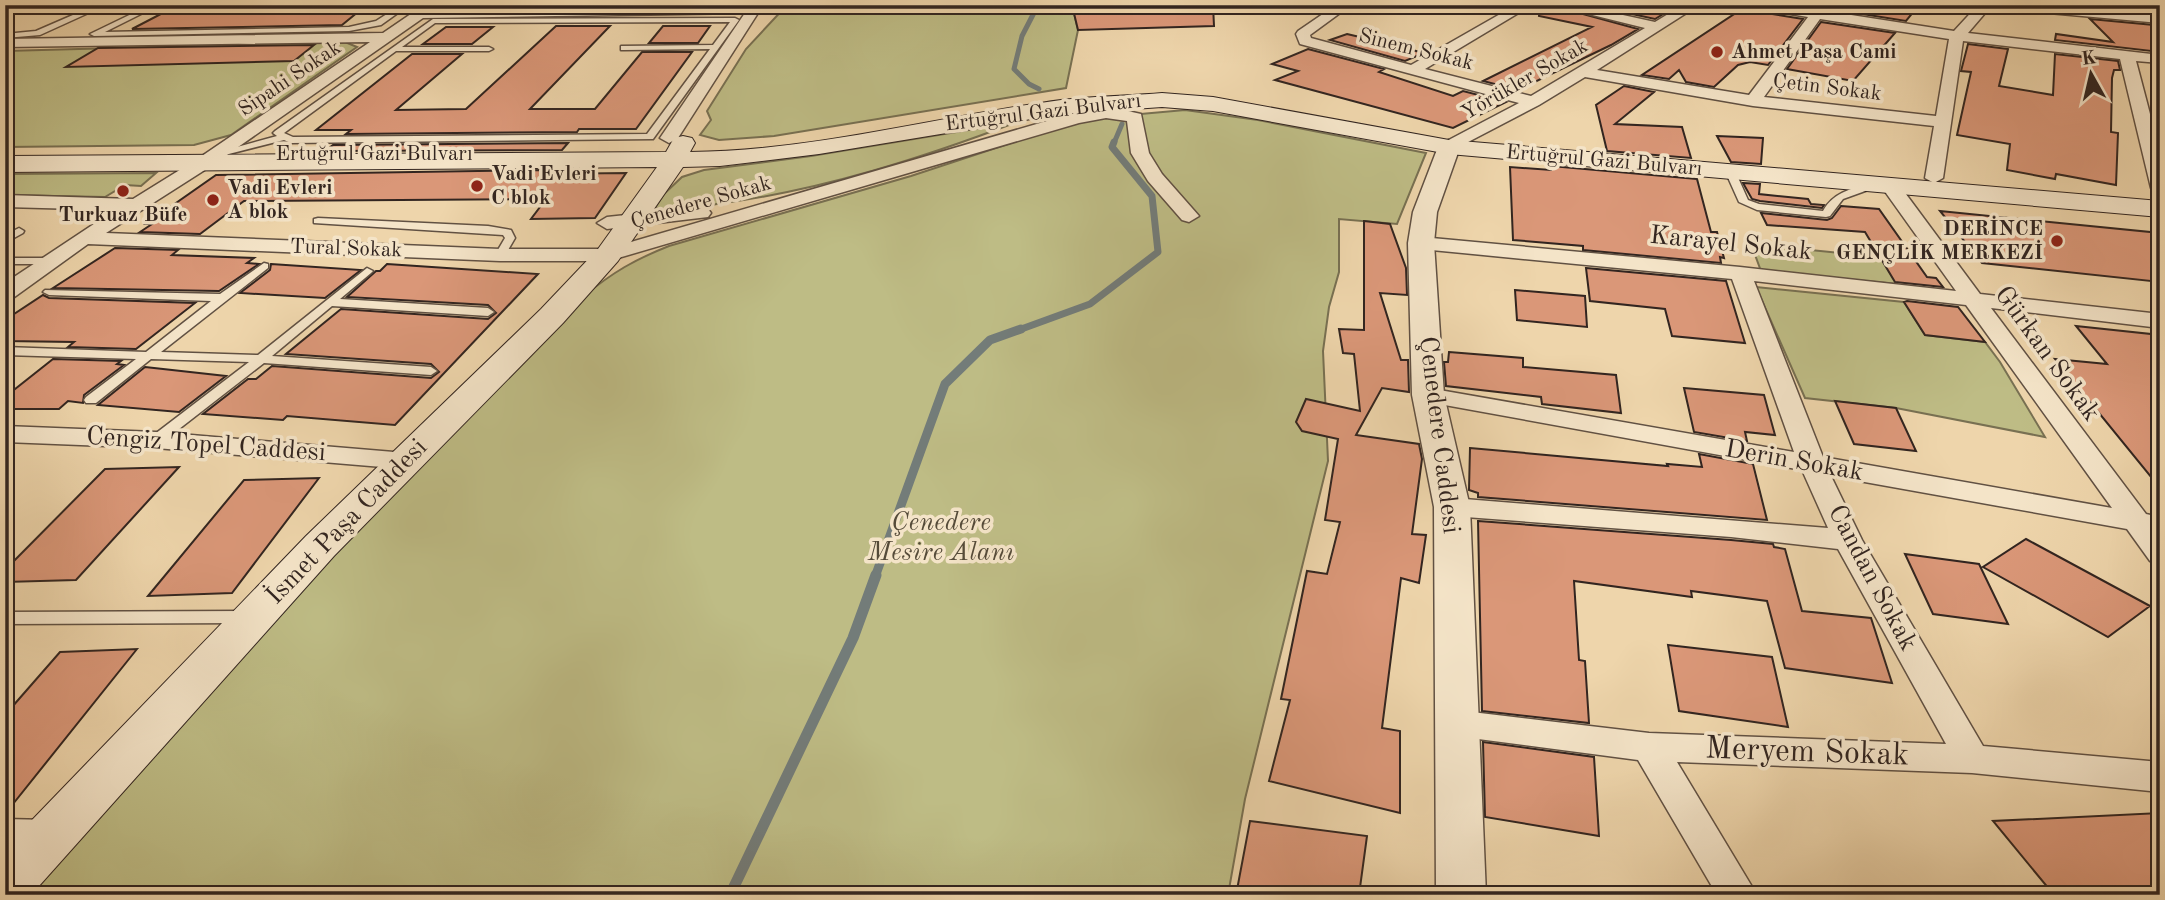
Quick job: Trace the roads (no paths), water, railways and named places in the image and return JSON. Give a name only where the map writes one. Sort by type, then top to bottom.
[{"type":"main road","name":"Ertuğrul Gazi Bulvarı","points":[[5,155],[211,158],[602,156],[639,148],[666,155],[721,154],[1064,97],[1134,92],[1212,95],[1458,143],[1731,173],[2160,209]]},
{"type":"main road","points":[[602,156],[636,166],[695,143],[721,154]]},
{"type":"main road","name":"Ertuğrul Gazi Bulvarı","points":[[1458,143],[1934,178],[2160,199]]},
{"type":"main road","name":"İsmet Paşa Caddesi","points":[[5,885],[19,839],[392,459],[552,316],[666,155]]},
{"type":"main road","name":"Ertuğrul Gazi Bulvarı","points":[[5,164],[211,158]]},
{"type":"street","name":"Sinem Sokak","points":[[1345,5],[1303,34],[1305,41],[1533,102]]},
{"type":"street","points":[[1412,71],[1526,5]]},
{"type":"street","points":[[1558,5],[1657,27]]},
{"type":"street","name":"Yörükler Sokak","points":[[1458,143],[1533,102],[1693,5]]},
{"type":"street","points":[[1760,5],[1957,36],[2160,59]]},
{"type":"street","points":[[1934,178],[1957,36],[1986,5]]},
{"type":"street","points":[[2005,5],[2159,19]]},
{"type":"street","points":[[2150,5],[2159,19]]},
{"type":"street","points":[[427,10],[764,7]]},
{"type":"street","name":"İsmet Paşa Caddesi","points":[[666,155],[764,7]]},
{"type":"street","name":"Sipahi Sokak","points":[[5,293],[84,238],[391,43],[427,10]]},
{"type":"street","points":[[1753,100],[1816,15]]},
{"type":"street","points":[[5,43],[391,43]]},
{"type":"street","points":[[2127,56],[2160,188]]},
{"type":"street","name":"Çetin Sokak","points":[[1583,72],[1753,100],[1943,122]]},
{"type":"street","name":"Çenedere Sokak","points":[[606,238],[806,196],[1077,118],[1127,114],[1135,118],[1140,153],[1154,177],[1189,216]]},
{"type":"street","name":"Çenedere Caddesi","points":[[1458,143],[1425,212],[1421,243],[1428,395],[1452,507],[1461,895]]},
{"type":"street","name":"Gürkan Sokak","points":[[1883,186],[2148,524],[2160,554]]},
{"type":"street","name":"Çenedere Sokak","points":[[606,238],[710,212],[806,196]]},
{"type":"street","points":[[5,201],[136,205]]},
{"type":"street","name":"Tural Sokak","points":[[84,238],[500,255],[606,238]]},
{"type":"street","name":"Karayel Sokak","points":[[1421,243],[1740,273],[2160,321]]},
{"type":"street","name":"Candan Sokak","points":[[1740,273],[1812,464],[1848,540],[1972,759]]},
{"type":"street","name":"Derin Sokak","points":[[1428,395],[2148,524]]},
{"type":"street","name":"Cengiz Topel Caddesi","points":[[5,434],[156,440],[392,459]]},
{"type":"street","points":[[1452,507],[1731,528],[1848,540]]},
{"type":"street","name":"Meryem Sokak","points":[[1455,723],[1649,747],[1972,759],[2160,777]]},
{"type":"street","points":[[1649,747],[1738,895]]},
{"type":"lane","points":[[5,36],[37,33],[103,5]]},
{"type":"lane","points":[[156,5],[93,34],[349,30],[378,23],[406,5]]},
{"type":"lane","points":[[734,20],[715,47],[650,137],[291,140],[278,133],[391,43],[433,21],[734,20]]},
{"type":"lane","points":[[391,43],[489,49]]},
{"type":"lane","points":[[624,48],[715,47]]},
{"type":"lane","points":[[211,158],[285,137]]},
{"type":"lane","points":[[318,221],[507,232],[510,238],[500,255]]},
{"type":"lane","points":[[5,240],[19,231]]},
{"type":"lane","points":[[5,261],[51,261]]},
{"type":"lane","points":[[91,400],[264,266]]},
{"type":"lane","points":[[156,440],[261,359],[367,271]]},
{"type":"lane","points":[[49,292],[223,298]]},
{"type":"lane","points":[[330,302],[488,312]]},
{"type":"lane","points":[[5,351],[261,359],[432,371]]},
{"type":"lane","points":[[5,618],[239,617]]},
{"type":"waterway","points":[[1038,5],[1022,36],[1014,69],[1029,84],[1039,89]]},
{"type":"waterway","points":[[1114,143],[1122,124]]},
{"type":"waterway","points":[[1016,331],[1090,304],[1158,252],[1152,196],[1112,147],[1114,142]]},
{"type":"waterway","points":[[875,577],[945,384],[990,340],[1021,329]]},
{"type":"waterway","points":[[730,895],[853,638],[876,575]]},
{"type":"place","name":"Ahmet Paşa Cami","points":[[1717,52]]},
{"type":"place","name":"Vadi Evleri C blok","points":[[477,186]]},
{"type":"place","name":"Turkuaz Büfe","points":[[123,191]]},
{"type":"place","name":"Vadi Evleri A blok","points":[[213,200]]},
{"type":"place","name":"DERİNCE GENÇLİK MERKEZİ","points":[[2057,241]]},
{"type":"park label","name":"Çenedere Mesire Alanı","points":[[941,538]]}]
